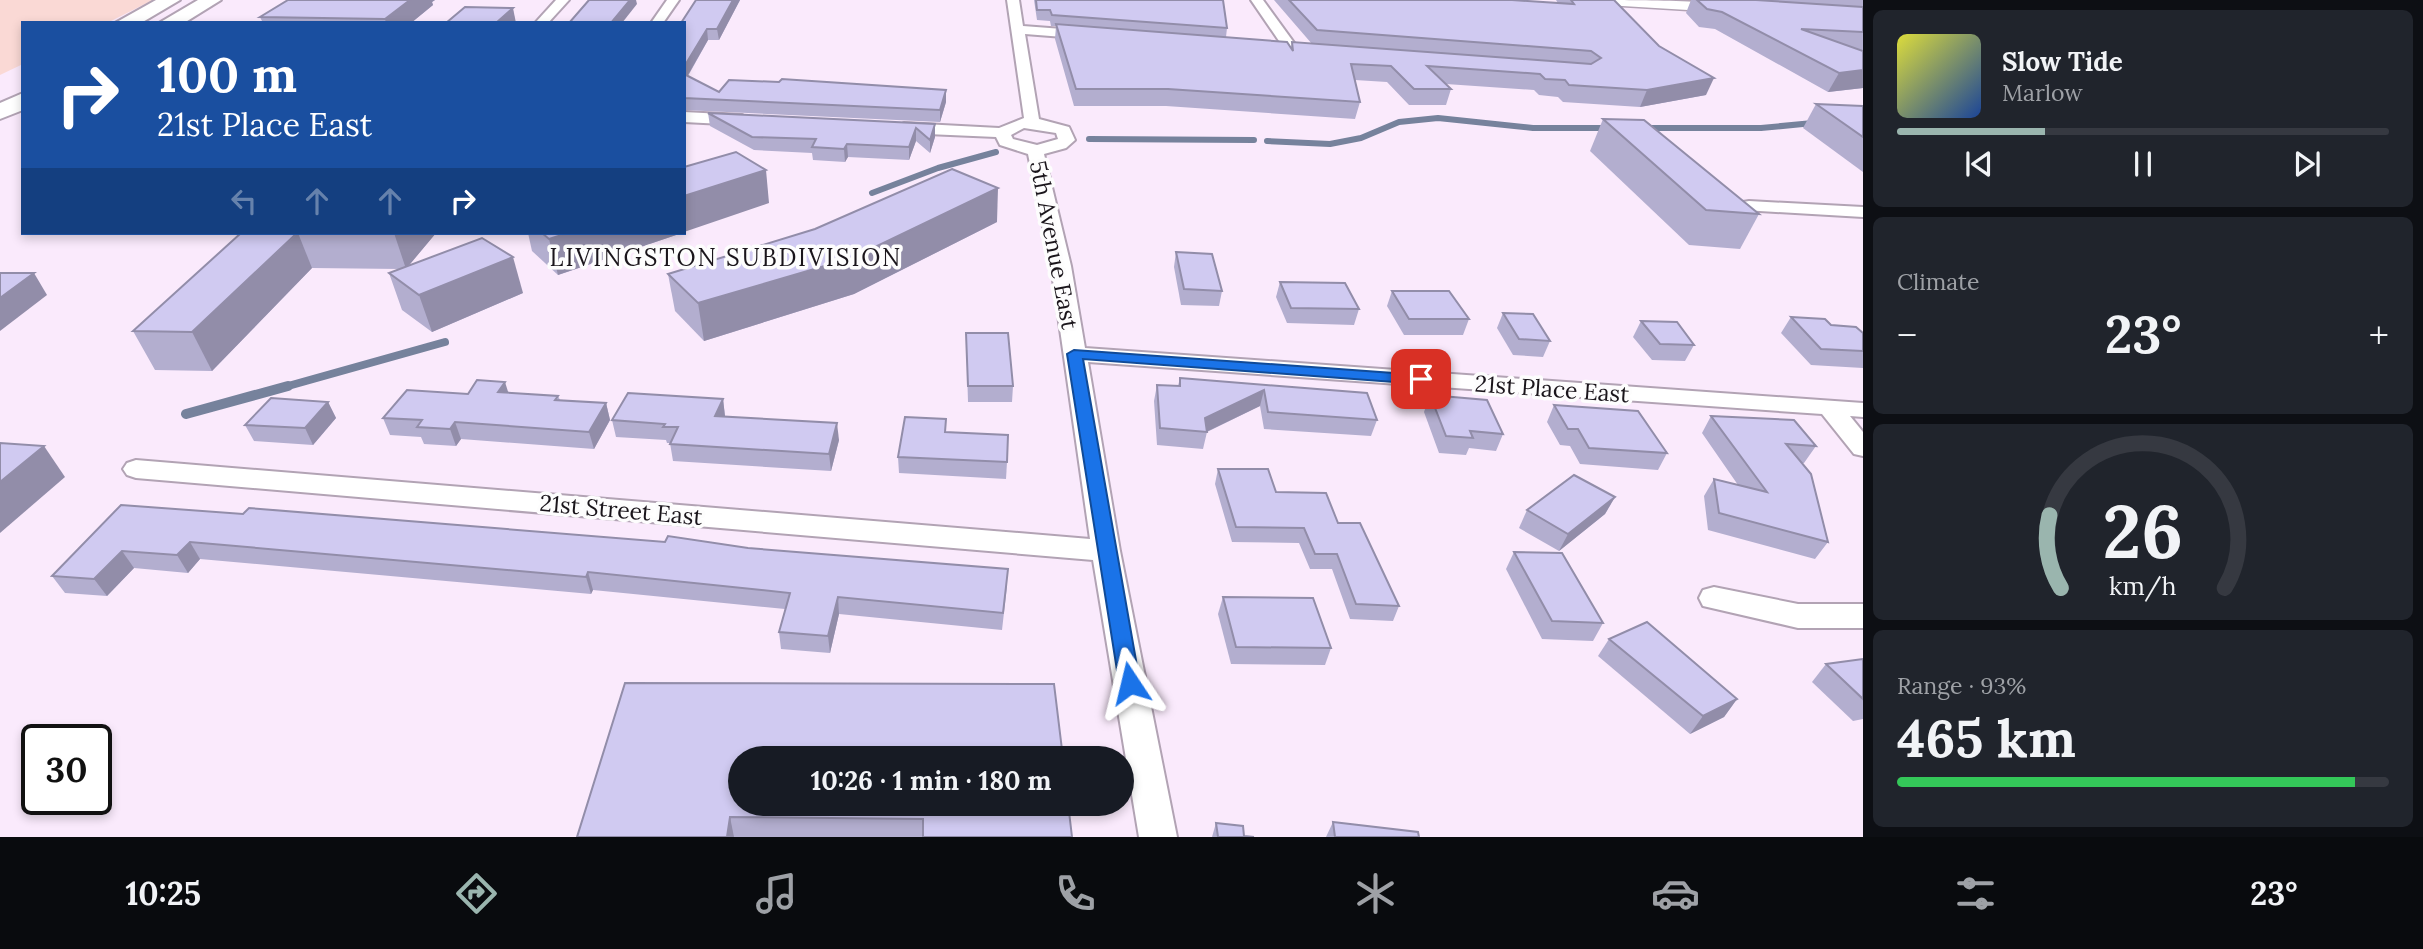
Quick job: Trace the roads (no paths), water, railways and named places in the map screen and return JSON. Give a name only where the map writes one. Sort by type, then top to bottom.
[{"type":"highway","points":[[129,21],[171,0]]},
{"type":"highway","points":[[173,21],[212,0]]},
{"type":"highway","points":[[0,114],[21,101]]},
{"type":"highway","points":[[0,114],[21,107]]},
{"type":"main road","points":[[1606,0],[1732,4],[1760,10]]},
{"type":"street","points":[[543,21],[563,0]]},
{"type":"street","points":[[658,21],[673,0]]},
{"type":"street","name":"5th Avenue East","points":[[1013,0],[1020,30],[1034,136],[1061,266],[1106,551],[1158,837]]},
{"type":"street","points":[[1258,0],[1293,51]]},
{"type":"street","points":[[1020,30],[1102,36]]},
{"type":"street","points":[[686,117],[753,120]]},
{"type":"street","points":[[888,127],[1002,133],[1012,126],[1034,136]]},
{"type":"street","points":[[1002,133],[1006,142],[1014,146],[1034,136]]},
{"type":"street","points":[[1749,206],[1863,212]]},
{"type":"street","name":"21st Place East","points":[[1074,354],[1863,410]]},
{"type":"street","points":[[1830,409],[1863,447]]},
{"type":"street","name":"21st Street East","points":[[136,469],[1106,551]]},
{"type":"street","points":[[1714,598],[1798,616],[1863,616]]},
{"type":"waterway","points":[[1267,141],[1330,144],[1361,138],[1399,122],[1438,118],[1533,128],[1611,128]]},
{"type":"waterway","points":[[1642,128],[1761,128],[1813,123]]},
{"type":"waterway","points":[[1089,139],[1254,140]]},
{"type":"waterway","points":[[872,193],[938,168],[996,152]]},
{"type":"waterway","points":[[281,388],[445,342]]},
{"type":"waterway","points":[[186,414],[288,386]]},
{"type":"district","name":"LIVINGSTON SUBDIVISION","points":[[726,258]]}]
